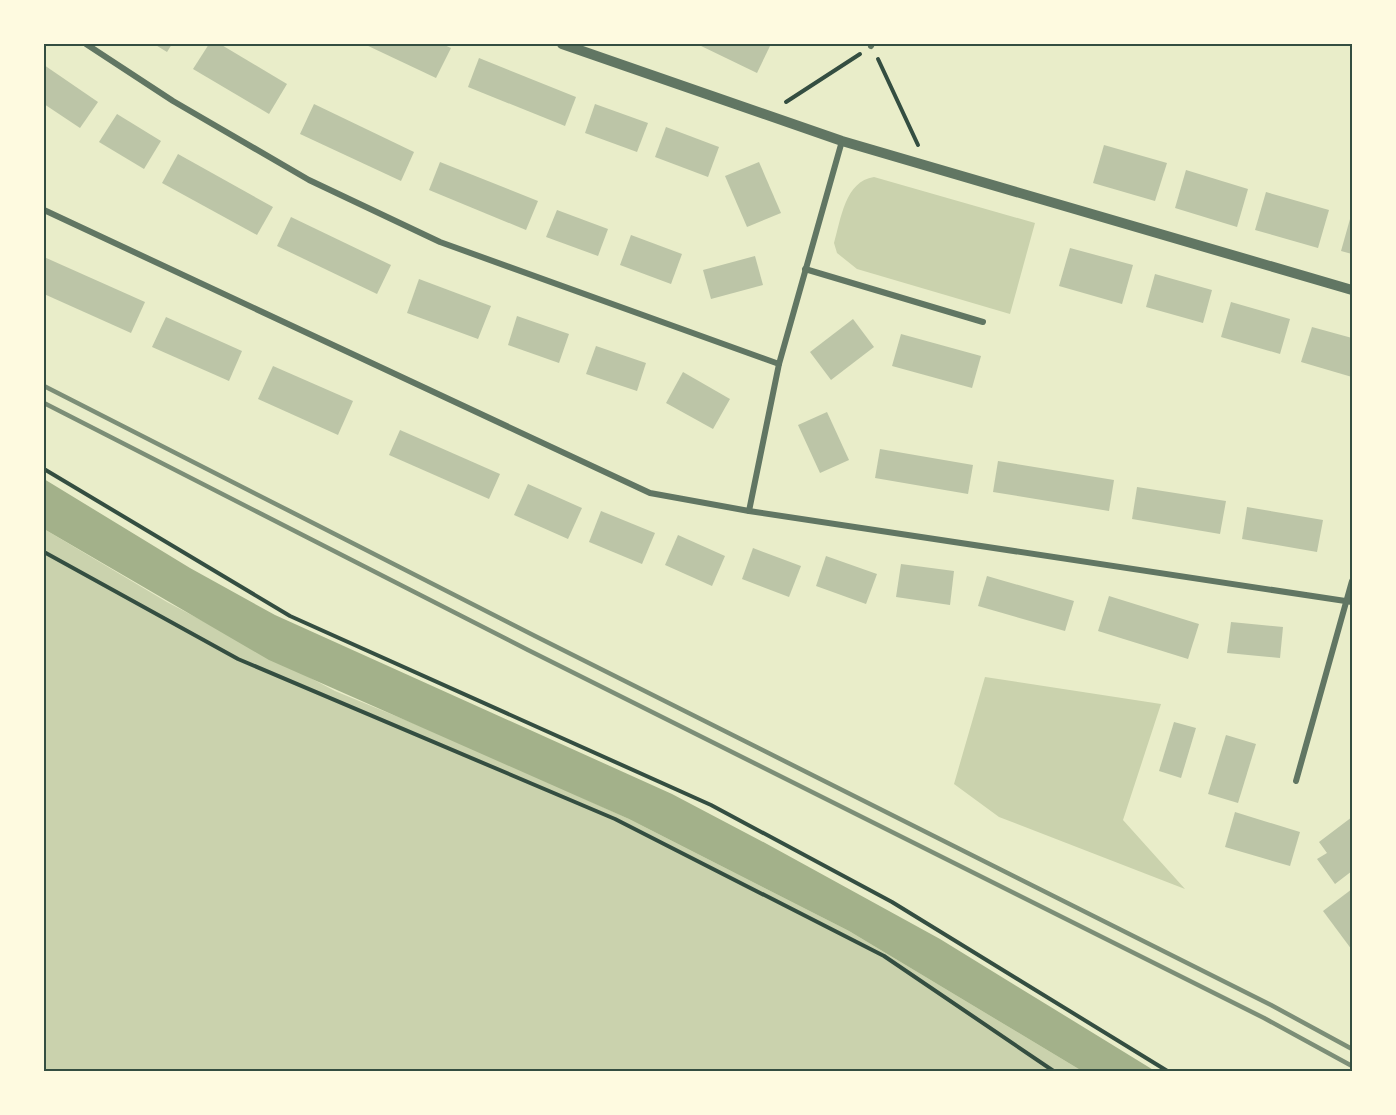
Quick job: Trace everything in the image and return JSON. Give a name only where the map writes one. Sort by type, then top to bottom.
[{"type":"street","points":[[86,44],[173,100],[309,180],[430,237],[778,364]]},
{"type":"street","points":[[562,44],[842,141],[1353,290]]},
{"type":"street","points":[[748,511],[778,364],[842,141]]},
{"type":"street","points":[[44,210],[650,493],[748,511],[1350,601]]},
{"type":"street","points":[[806,269],[983,322]]},
{"type":"street","points":[[1296,781],[1350,601],[1353,581]]},
{"type":"path","points":[[766,116],[872,45],[929,167]]},
{"type":"path","points":[[44,469],[290,616],[711,805],[892,902],[1169,1071]]},
{"type":"path","points":[[44,552],[238,659],[615,819],[864,946],[1055,1071]]},
{"type":"shaded area","points":[[874,177],[1035,223],[1010,314],[857,269],[837,253],[834,243],[850,193],[864,180]]},
{"type":"shaded area","points":[[44,479],[190,568],[275,615],[672,794],[767,844],[940,939],[1155,1071],[1082,1071],[849,931],[629,819],[269,660],[44,529]]},
{"type":"shaded area","points":[[44,529],[167,602],[335,691],[471,747],[629,819],[849,931],[1082,1071],[44,1072]]},
{"type":"shaded area","points":[[985,677],[1161,704],[1123,820],[1185,889],[999,817],[954,784]]},
{"type":"building","points":[[154,44],[172,44],[167,52]]},
{"type":"building","points":[[209,44],[220,44],[287,84],[269,114],[193,69]]},
{"type":"building","points":[[364,44],[442,44],[451,48],[436,78]]},
{"type":"building","points":[[697,44],[766,44],[770,46],[757,73]]},
{"type":"building","points":[[479,58],[576,97],[565,126],[468,87]]},
{"type":"building","points":[[44,65],[98,102],[80,128],[44,104]]},
{"type":"building","points":[[314,104],[414,152],[401,181],[300,134]]},
{"type":"building","points":[[595,104],[648,123],[637,152],[585,133]]},
{"type":"building","points":[[117,114],[161,141],[144,169],[99,142]]},
{"type":"building","points":[[666,127],[719,147],[708,177],[655,157]]},
{"type":"building","points":[[1104,145],[1167,163],[1155,201],[1093,183]]},
{"type":"building","points":[[178,154],[273,207],[257,235],[162,183]]},
{"type":"building","points":[[440,162],[538,201],[526,230],[429,190]]},
{"type":"building","points":[[759,162],[781,213],[747,227],[725,176]]},
{"type":"building","points":[[1186,170],[1248,189],[1237,227],[1175,208]]},
{"type":"building","points":[[1266,192],[1329,210],[1318,248],[1255,230]]},
{"type":"building","points":[[557,210],[608,229],[598,256],[546,237]]},
{"type":"building","points":[[1352,212],[1352,254],[1341,251]]},
{"type":"building","points":[[291,217],[391,265],[377,294],[277,246]]},
{"type":"building","points":[[631,235],[682,254],[671,284],[620,265]]},
{"type":"building","points":[[1070,248],[1133,265],[1122,304],[1059,286]]},
{"type":"building","points":[[755,256],[763,285],[711,299],[703,270]]},
{"type":"building","points":[[44,257],[145,302],[131,333],[44,294]]},
{"type":"building","points":[[1155,274],[1212,290],[1203,323],[1146,307]]},
{"type":"building","points":[[419,279],[491,306],[478,339],[407,313]]},
{"type":"building","points":[[1231,302],[1290,319],[1280,354],[1221,337]]},
{"type":"building","points":[[517,316],[569,334],[559,363],[508,345]]},
{"type":"building","points":[[166,317],[242,351],[229,381],[152,347]]},
{"type":"building","points":[[853,319],[874,347],[831,380],[810,352]]},
{"type":"building","points":[[1312,327],[1352,338],[1352,377],[1301,362]]},
{"type":"building","points":[[901,334],[981,356],[972,388],[892,366]]},
{"type":"building","points":[[596,346],[646,363],[637,391],[586,374]]},
{"type":"building","points":[[273,366],[353,401],[338,435],[258,399]]},
{"type":"building","points":[[683,372],[730,399],[713,429],[666,403]]},
{"type":"building","points":[[827,412],[849,460],[820,473],[798,425]]},
{"type":"building","points":[[400,430],[500,474],[489,499],[389,455]]},
{"type":"building","points":[[880,449],[973,465],[968,494],[875,478]]},
{"type":"building","points":[[998,461],[1114,480],[1109,511],[993,492]]},
{"type":"building","points":[[528,484],[582,508],[568,539],[514,515]]},
{"type":"building","points":[[1137,487],[1226,501],[1220,534],[1132,519]]},
{"type":"building","points":[[1247,507],[1323,520],[1317,552],[1242,539]]},
{"type":"building","points":[[601,511],[655,533],[642,564],[589,542]]},
{"type":"building","points":[[678,535],[725,556],[712,586],[665,565]]},
{"type":"building","points":[[753,548],[801,566],[789,597],[742,579]]},
{"type":"building","points":[[826,556],[877,574],[866,604],[816,586]]},
{"type":"building","points":[[901,564],[954,571],[950,605],[896,597]]},
{"type":"building","points":[[987,576],[1074,601],[1065,631],[978,606]]},
{"type":"building","points":[[1109,596],[1199,624],[1188,659],[1098,631]]},
{"type":"building","points":[[1231,622],[1283,627],[1280,658],[1227,653]]},
{"type":"building","points":[[1174,722],[1196,728],[1181,778],[1159,771]]},
{"type":"building","points":[[1226,735],[1256,744],[1238,803],[1208,794]]},
{"type":"building","points":[[1235,812],[1300,832],[1290,866],[1225,847]]},
{"type":"building","points":[[1352,817],[1352,871],[1335,884],[1317,859],[1327,853],[1319,842]]},
{"type":"building","points":[[1352,889],[1352,950],[1323,911]]},
{"type":"railway","points":[[44,386],[535,636],[1271,1005],[1352,1049]]},
{"type":"railway","points":[[44,403],[528,650],[1264,1018],[1352,1066]]}]
